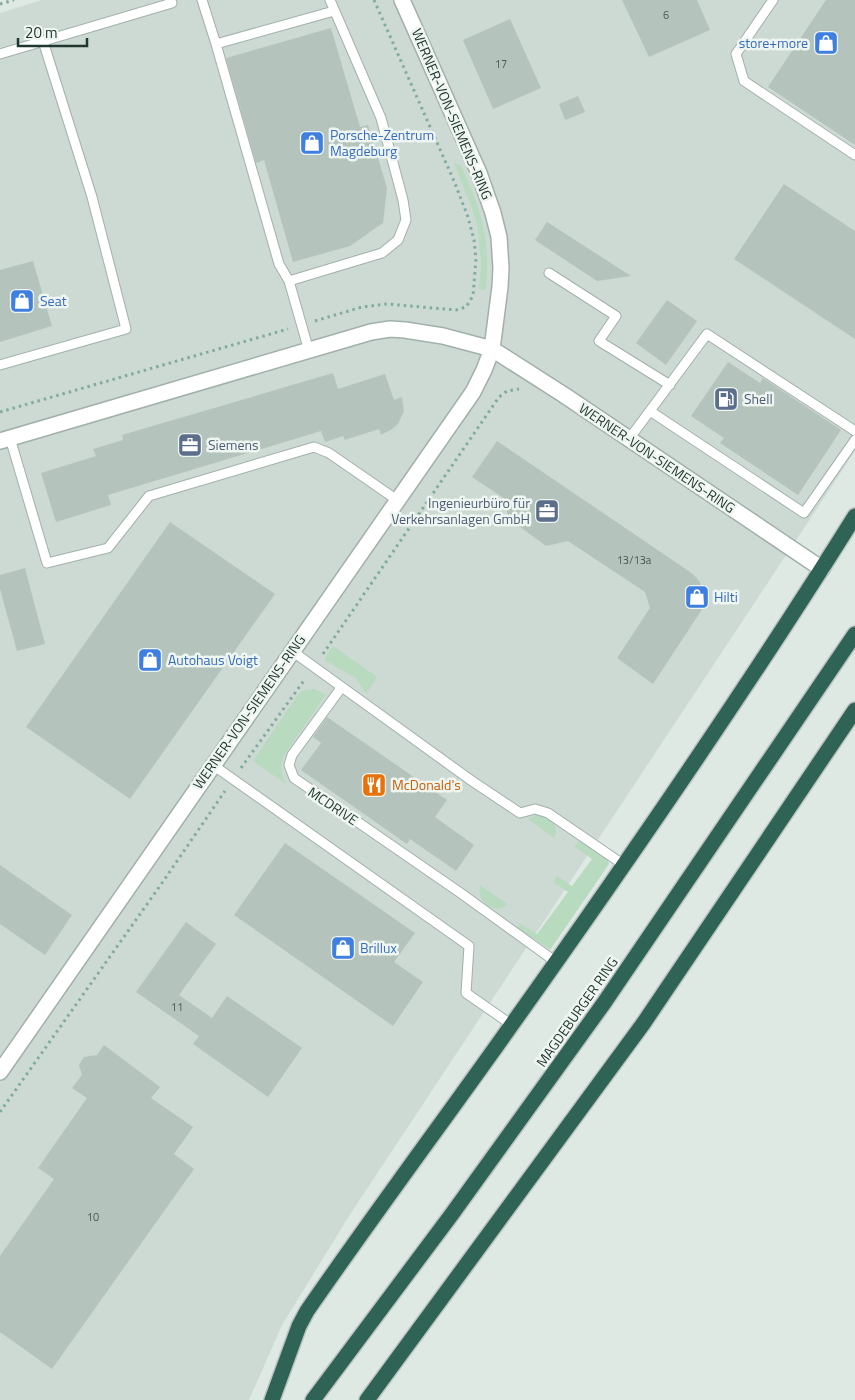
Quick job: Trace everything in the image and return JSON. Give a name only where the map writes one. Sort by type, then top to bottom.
[{"type":"highway","points":[[272,1400],[307,1311],[624,865],[822,569],[855,516]]},
{"type":"highway","name":"MAGDEBURGER RING","points":[[312,1400],[452,1214],[604,1004],[855,634]]},
{"type":"highway","points":[[367,1400],[643,1024],[855,710]]},
{"type":"street","name":"WERNER-VON-SIEMENS-RING","points":[[0,1072],[473,392],[492,349],[501,268],[496,225],[479,173],[402,0]]},
{"type":"street","name":"WERNER-VON-SIEMENS-RING","points":[[5,440],[371,332],[390,329],[443,336],[492,349],[822,569]]},
{"type":"lane","points":[[202,0],[279,264],[289,281],[309,351]]},
{"type":"lane","points":[[289,281],[382,253],[398,240],[406,220],[404,200],[381,118],[330,0]]},
{"type":"lane","points":[[773,0],[736,54],[744,81],[855,155]]},
{"type":"lane","points":[[0,54],[172,3]]},
{"type":"lane","points":[[216,44],[334,11]]},
{"type":"lane","points":[[0,365],[126,329],[92,197],[43,41]]},
{"type":"lane","points":[[549,273],[616,316],[599,341],[670,385]]},
{"type":"lane","points":[[629,439],[707,334],[855,432]]},
{"type":"lane","points":[[650,411],[804,513],[855,440]]},
{"type":"lane","points":[[5,440],[47,562],[108,548],[149,496],[314,447],[329,453],[397,500]]},
{"type":"lane","points":[[292,651],[341,688],[520,813],[536,810],[548,813],[624,865]]},
{"type":"lane","name":"MCDRIVE","points":[[341,688],[292,755],[289,766],[296,780],[462,894],[556,962]]},
{"type":"lane","points":[[212,765],[469,946],[466,993],[512,1024]]},
{"type":"path","points":[[0,4],[14,0]]},
{"type":"path","points":[[0,412],[370,305],[395,304],[456,310],[466,307],[473,296],[476,259],[474,240],[468,217],[374,0]]},
{"type":"path","points":[[0,1112],[233,779],[314,667],[498,397],[507,391],[522,388],[531,374]]},
{"type":"shaded area","points":[[42,0],[855,0],[855,451],[349,1216],[282,1325],[249,1400],[0,1400],[0,13]]},
{"type":"green space","points":[[454,163],[461,165],[474,196],[483,226],[487,256],[486,290],[479,289],[481,264],[478,229],[472,208]]},
{"type":"green space","points":[[333,646],[377,677],[366,694],[356,678],[324,660]]},
{"type":"green space","points":[[314,689],[326,695],[284,755],[282,770],[286,784],[253,761],[299,693]]},
{"type":"green space","points":[[537,814],[553,822],[556,829],[554,838],[528,819]]},
{"type":"green space","points":[[581,839],[606,855],[609,864],[550,950],[518,928],[520,924],[537,934],[568,892],[553,882],[557,876],[572,886],[592,859],[574,846]]},
{"type":"green space","points":[[480,885],[507,904],[497,909],[489,906],[481,898]]},
{"type":"building","points":[[622,0],[697,0],[710,30],[649,57]]},
{"type":"building","name":"store+more","points":[[826,0],[855,0],[855,145],[768,87]]},
{"type":"building","points":[[510,19],[541,88],[493,109],[463,40]]},
{"type":"building","name":"Porsche-Zentrum Magdeburg","points":[[331,28],[360,127],[368,125],[387,188],[383,223],[350,246],[293,262],[264,160],[256,163],[226,58]]},
{"type":"building","points":[[578,96],[585,112],[565,120],[559,104]]},
{"type":"building","points":[[784,184],[855,231],[855,339],[734,259]]},
{"type":"building","points":[[547,222],[631,276],[597,281],[535,240]]},
{"type":"building","name":"Seat","points":[[33,261],[52,326],[0,342],[0,270]]},
{"type":"building","points":[[667,300],[697,321],[666,365],[636,343]]},
{"type":"building","points":[[728,362],[760,383],[763,378],[841,430],[798,495],[720,443],[724,438],[691,416]]},
{"type":"building","name":"Siemens","points":[[333,373],[338,389],[385,374],[394,400],[402,397],[404,411],[398,424],[381,435],[379,429],[345,440],[343,436],[325,442],[321,431],[108,495],[111,505],[56,522],[41,473],[96,456],[93,449],[123,440],[122,435]]},
{"type":"building","points":[[497,441],[693,574],[700,582],[704,601],[701,611],[653,684],[617,658],[650,608],[645,592],[568,541],[546,546],[508,518],[505,499],[472,477]]},
{"type":"building","name":"Autohaus Voigt","points":[[170,522],[275,594],[130,799],[26,727]]},
{"type":"building","points":[[25,568],[45,644],[17,651],[0,589],[0,575]]},
{"type":"building","name":"McDonald's","points":[[327,717],[447,800],[435,817],[474,845],[456,871],[410,839],[407,844],[301,770],[321,743],[313,737]]},
{"type":"building","name":"Brillux","points":[[285,843],[415,933],[394,962],[423,982],[393,1026],[234,915]]},
{"type":"building","points":[[0,865],[72,915],[45,955],[0,924]]},
{"type":"building","points":[[186,922],[216,944],[179,995],[212,1018],[227,996],[302,1048],[268,1097],[193,1044],[199,1036],[136,992]]},
{"type":"building","points":[[104,1045],[160,1087],[151,1098],[193,1127],[174,1154],[194,1169],[52,1369],[0,1332],[0,1256],[54,1179],[38,1168],[87,1098],[72,1088],[82,1075],[79,1065],[84,1057],[97,1055]]},
{"type":"place","name":"store+more","points":[[826,43]]},
{"type":"place","name":"Porsche-Zentrum Magdeburg","points":[[312,143]]},
{"type":"place","name":"Seat","points":[[22,301]]},
{"type":"place","name":"Shell","points":[[726,399]]},
{"type":"place","name":"Siemens","points":[[190,445]]},
{"type":"place","name":"Ingenieurbüro für Verkehrsanlagen GmbH","points":[[547,511]]},
{"type":"place","name":"Hilti","points":[[697,597]]},
{"type":"place","name":"Autohaus Voigt","points":[[150,660]]},
{"type":"place","name":"McDonald's","points":[[374,785]]},
{"type":"place","name":"Brillux","points":[[343,948]]}]
